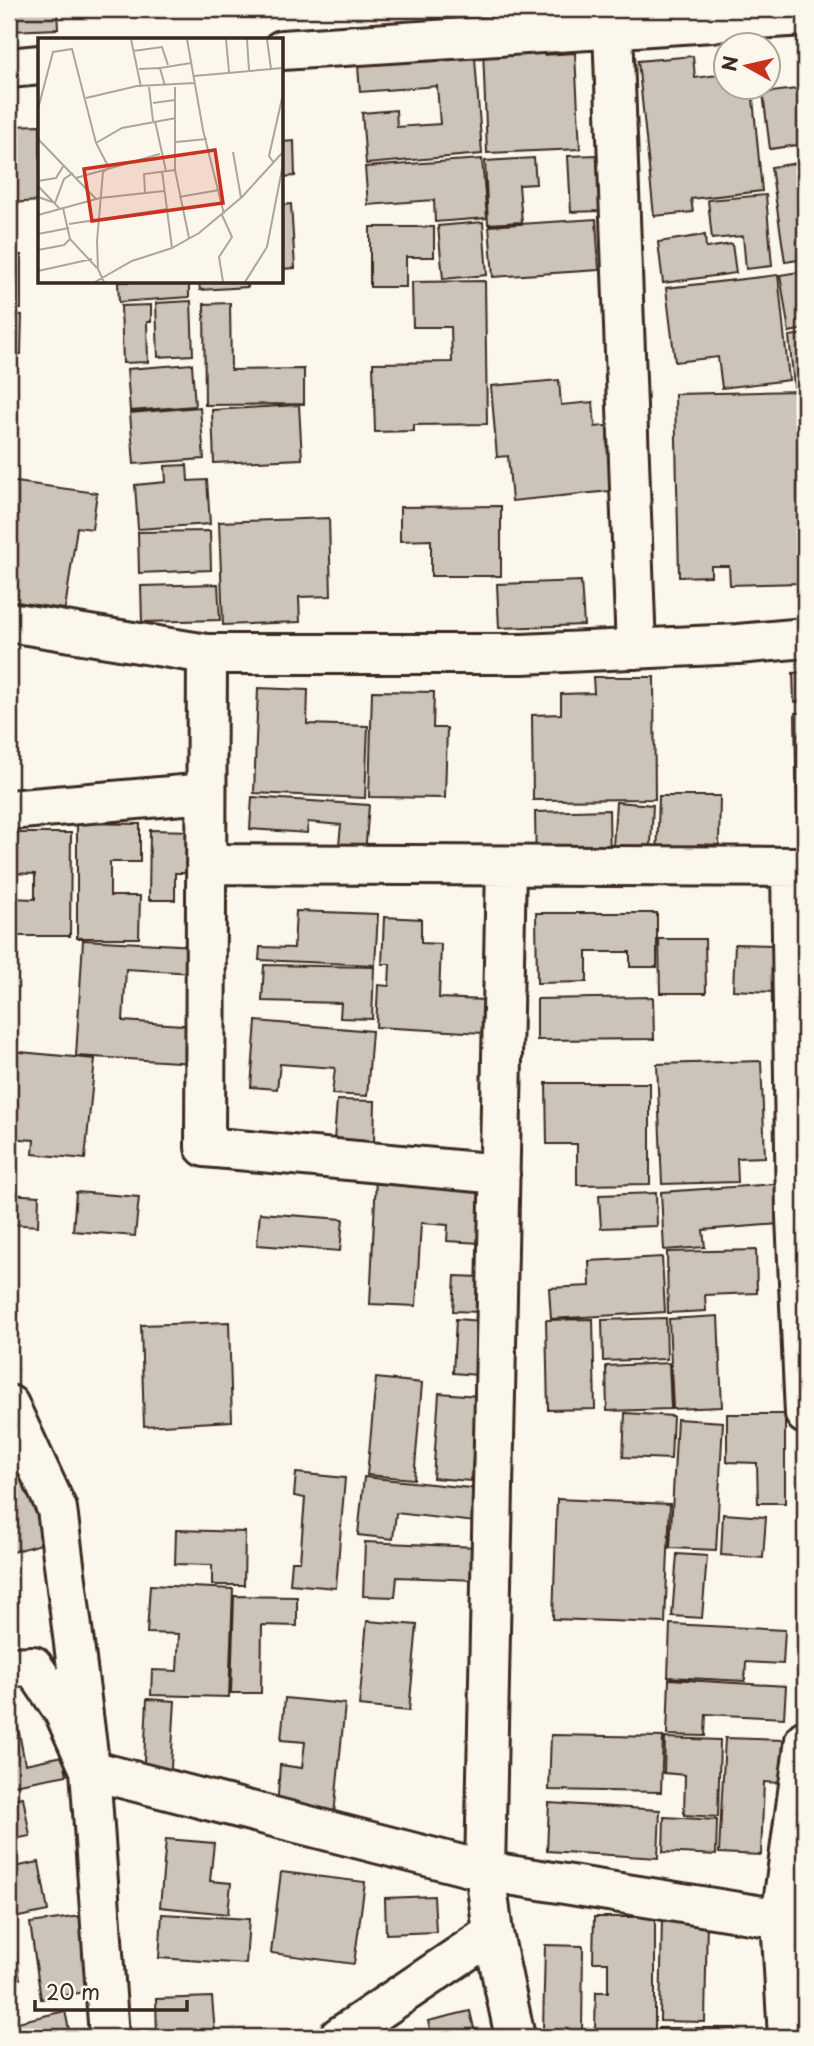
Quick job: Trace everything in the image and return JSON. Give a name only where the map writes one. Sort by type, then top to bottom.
[{"type":"street","points":[[284,50],[805,16]]},
{"type":"street","points":[[612,29],[636,649]]},
{"type":"street","points":[[9,68],[38,65]]},
{"type":"street","points":[[9,622],[207,654],[522,654],[805,638]]},
{"type":"street","points":[[207,654],[205,1147],[500,1174]]},
{"type":"street","points":[[9,810],[206,793]]},
{"type":"street","points":[[206,864],[798,867],[796,1217],[805,1415]]},
{"type":"street","points":[[506,866],[485,1871],[493,1934],[515,2037]]},
{"type":"street","points":[[9,1405],[57,1509],[90,1770],[109,2037]]},
{"type":"street","points":[[9,1667],[33,1667],[64,1712],[90,1770]]},
{"type":"street","points":[[788,2037],[805,1740]]},
{"type":"street","points":[[90,1770],[485,1871],[793,1919]]},
{"type":"street","points":[[339,2037],[493,1934]]},
{"type":"building","points":[[9,9],[57,9],[58,29],[9,31]]},
{"type":"building","points":[[474,44],[482,154],[366,164],[362,113],[396,110],[397,127],[440,124],[437,86],[360,92],[357,53]]},
{"type":"building","points":[[543,46],[544,55],[575,53],[580,149],[487,153],[483,49]]},
{"type":"building","points":[[693,56],[695,78],[712,76],[712,102],[753,102],[762,191],[691,199],[693,212],[654,216],[638,61]]},
{"type":"building","points":[[805,88],[805,144],[770,149],[764,102],[782,102],[782,91]]},
{"type":"building","points":[[38,125],[38,201],[9,203],[9,126]]},
{"type":"building","points":[[294,141],[295,176],[284,177],[284,142]]},
{"type":"building","points":[[598,155],[600,211],[571,212],[568,156]]},
{"type":"building","points":[[534,158],[536,184],[519,185],[522,222],[488,224],[485,161]]},
{"type":"building","points":[[482,159],[487,218],[435,222],[434,200],[368,205],[365,167]]},
{"type":"building","points":[[805,162],[805,259],[785,262],[771,167]]},
{"type":"building","points":[[766,195],[772,266],[746,269],[743,236],[712,239],[708,200]]},
{"type":"building","points":[[9,203],[11,245],[9,245]]},
{"type":"building","points":[[291,204],[295,268],[284,269],[284,205]]},
{"type":"building","points":[[596,219],[599,270],[493,277],[489,226]]},
{"type":"building","points":[[483,222],[487,275],[443,279],[438,226]]},
{"type":"building","points":[[370,227],[434,227],[434,257],[406,257],[406,287],[370,287]]},
{"type":"building","points":[[705,235],[706,248],[732,244],[736,273],[663,283],[658,242]]},
{"type":"building","points":[[9,254],[21,255],[21,309],[9,309]]},
{"type":"building","points":[[805,271],[805,329],[789,332],[780,275]]},
{"type":"building","points":[[778,275],[789,380],[722,388],[718,357],[675,362],[666,288]]},
{"type":"building","points":[[485,281],[487,424],[414,425],[414,431],[375,432],[373,363],[452,362],[451,327],[413,327],[412,282]]},
{"type":"building","points":[[118,284],[189,284],[189,297],[119,302]]},
{"type":"building","points":[[199,284],[247,284],[248,287],[200,290]]},
{"type":"building","points":[[191,301],[193,355],[158,357],[156,303]]},
{"type":"building","points":[[230,303],[231,370],[304,369],[304,404],[205,405],[204,304]]},
{"type":"building","points":[[151,305],[151,322],[147,322],[148,362],[123,363],[121,306]]},
{"type":"building","points":[[9,314],[22,315],[21,354],[9,354]]},
{"type":"building","points":[[805,334],[805,386],[794,387],[789,336]]},
{"type":"building","points":[[192,364],[195,406],[130,411],[127,369]]},
{"type":"building","points":[[559,380],[561,405],[593,402],[595,427],[614,425],[620,490],[512,501],[508,456],[497,457],[491,386]]},
{"type":"building","points":[[798,391],[802,583],[730,585],[729,566],[711,566],[711,576],[679,577],[675,394]]},
{"type":"building","points":[[299,405],[302,459],[214,463],[212,410]]},
{"type":"building","points":[[200,407],[204,459],[134,464],[130,413]]},
{"type":"building","points":[[187,465],[188,481],[207,480],[210,524],[138,529],[135,485],[166,482],[165,466]]},
{"type":"building","points":[[9,481],[97,493],[92,529],[77,527],[65,609],[9,602]]},
{"type":"building","points":[[501,506],[501,576],[431,576],[431,540],[400,541],[400,507]]},
{"type":"building","points":[[329,518],[331,596],[299,597],[300,622],[223,625],[219,522]]},
{"type":"building","points":[[210,531],[211,570],[139,573],[138,532]]},
{"type":"building","points":[[581,581],[584,625],[499,628],[497,584]]},
{"type":"building","points":[[218,584],[220,620],[142,622],[141,586]]},
{"type":"building","points":[[805,672],[805,701],[794,702],[793,673]]},
{"type":"building","points":[[593,677],[654,677],[655,799],[533,800],[532,715],[561,714],[561,694],[594,693]]},
{"type":"building","points":[[258,688],[308,690],[307,724],[368,726],[365,798],[254,793]]},
{"type":"building","points":[[372,691],[434,692],[433,728],[447,728],[445,798],[369,797]]},
{"type":"building","points":[[795,713],[805,713],[805,821],[797,822]]},
{"type":"building","points":[[659,796],[720,796],[719,845],[698,844],[698,862],[657,861]]},
{"type":"building","points":[[252,797],[369,805],[365,854],[311,851],[313,844],[339,845],[341,825],[308,822],[307,833],[250,829]]},
{"type":"building","points":[[616,802],[653,805],[650,865],[612,862]]},
{"type":"building","points":[[609,810],[610,863],[536,866],[535,812]]},
{"type":"building","points":[[77,823],[140,824],[140,862],[110,862],[110,896],[140,896],[139,938],[77,938]]},
{"type":"building","points":[[150,830],[194,831],[193,873],[175,873],[175,900],[149,900]]},
{"type":"building","points":[[9,833],[71,833],[70,936],[9,936],[9,898],[35,899],[35,874],[9,873]]},
{"type":"building","points":[[296,911],[378,914],[375,965],[259,960],[260,947],[294,948]]},
{"type":"building","points":[[536,913],[657,913],[657,967],[630,967],[630,952],[587,952],[587,982],[537,983]]},
{"type":"building","points":[[384,917],[421,919],[421,943],[441,944],[439,998],[485,1000],[484,1033],[376,1027],[378,985],[389,986],[390,964],[382,964]]},
{"type":"building","points":[[659,939],[705,939],[706,993],[660,993]]},
{"type":"building","points":[[83,940],[196,946],[194,973],[126,969],[123,1021],[197,1026],[195,1063],[76,1056]]},
{"type":"building","points":[[735,944],[774,945],[773,992],[733,990]]},
{"type":"building","points":[[264,965],[374,967],[372,1019],[340,1018],[341,1003],[262,1001]]},
{"type":"building","points":[[653,997],[654,1039],[537,1040],[537,999]]},
{"type":"building","points":[[256,1021],[372,1031],[367,1096],[332,1094],[335,1068],[280,1064],[277,1089],[251,1087]]},
{"type":"building","points":[[9,1051],[95,1059],[85,1159],[33,1154],[34,1140],[9,1138]]},
{"type":"building","points":[[761,1061],[765,1157],[737,1158],[738,1182],[662,1184],[657,1064]]},
{"type":"building","points":[[546,1083],[650,1083],[650,1184],[577,1185],[577,1144],[547,1144]]},
{"type":"building","points":[[337,1100],[375,1101],[374,1143],[334,1141]]},
{"type":"building","points":[[376,1178],[483,1184],[480,1243],[447,1241],[448,1225],[421,1223],[416,1306],[370,1304]]},
{"type":"building","points":[[776,1184],[779,1224],[703,1230],[705,1247],[664,1250],[661,1192]]},
{"type":"building","points":[[76,1192],[139,1197],[135,1236],[73,1231]]},
{"type":"building","points":[[656,1193],[657,1226],[601,1228],[599,1195]]},
{"type":"building","points":[[9,1194],[39,1196],[38,1226],[9,1224]]},
{"type":"building","points":[[260,1213],[343,1219],[340,1251],[257,1245]]},
{"type":"building","points":[[756,1250],[757,1293],[705,1295],[706,1311],[668,1313],[667,1252]]},
{"type":"building","points":[[662,1257],[665,1312],[551,1319],[549,1288],[590,1286],[589,1261]]},
{"type":"building","points":[[455,1276],[481,1277],[480,1312],[453,1311]]},
{"type":"building","points":[[718,1316],[722,1407],[673,1409],[669,1319]]},
{"type":"building","points":[[666,1318],[667,1359],[603,1361],[602,1320]]},
{"type":"building","points":[[456,1319],[481,1321],[477,1375],[453,1373]]},
{"type":"building","points":[[593,1319],[595,1409],[548,1410],[546,1320]]},
{"type":"building","points":[[229,1322],[232,1421],[144,1426],[141,1325]]},
{"type":"building","points":[[669,1363],[671,1409],[607,1411],[606,1366]]},
{"type":"building","points":[[376,1378],[422,1383],[414,1479],[367,1475]]},
{"type":"building","points":[[439,1393],[478,1396],[471,1481],[433,1478]]},
{"type":"building","points":[[625,1413],[673,1416],[671,1459],[623,1457]]},
{"type":"building","points":[[727,1414],[785,1414],[785,1503],[758,1503],[757,1463],[727,1462]]},
{"type":"building","points":[[677,1419],[723,1422],[716,1550],[670,1548]]},
{"type":"building","points":[[32,1471],[51,1541],[9,1553],[9,1478]]},
{"type":"building","points":[[296,1473],[345,1478],[336,1588],[290,1584],[292,1561],[300,1561],[305,1498],[294,1496]]},
{"type":"building","points":[[364,1477],[479,1489],[475,1522],[396,1513],[393,1539],[358,1535]]},
{"type":"building","points":[[557,1499],[670,1504],[665,1623],[553,1619]]},
{"type":"building","points":[[723,1514],[766,1517],[763,1558],[721,1555]]},
{"type":"building","points":[[176,1530],[245,1532],[244,1585],[212,1585],[212,1565],[175,1564]]},
{"type":"building","points":[[365,1542],[477,1547],[476,1580],[397,1577],[395,1597],[363,1596]]},
{"type":"building","points":[[677,1554],[707,1556],[702,1618],[672,1616]]},
{"type":"building","points":[[150,1585],[233,1589],[229,1697],[151,1695],[152,1670],[177,1671],[179,1634],[147,1633]]},
{"type":"building","points":[[234,1596],[297,1597],[297,1626],[262,1625],[261,1693],[231,1693]]},
{"type":"building","points":[[367,1621],[417,1625],[409,1711],[359,1706]]},
{"type":"building","points":[[670,1624],[785,1630],[783,1664],[746,1662],[745,1681],[668,1677]]},
{"type":"building","points":[[9,1679],[25,1764],[63,1756],[67,1775],[9,1786]]},
{"type":"building","points":[[669,1679],[786,1686],[784,1718],[706,1714],[705,1736],[667,1735]]},
{"type":"building","points":[[285,1698],[345,1704],[334,1815],[277,1810],[280,1765],[302,1768],[305,1742],[281,1740]]},
{"type":"building","points":[[147,1699],[175,1701],[170,1783],[143,1782]]},
{"type":"building","points":[[551,1735],[663,1737],[661,1792],[549,1790]]},
{"type":"building","points":[[665,1738],[720,1740],[718,1817],[684,1815],[685,1775],[664,1773]]},
{"type":"building","points":[[725,1738],[783,1740],[781,1783],[764,1782],[761,1855],[719,1853]]},
{"type":"building","points":[[23,1797],[30,1836],[9,1840],[9,1799]]},
{"type":"building","points":[[549,1803],[660,1810],[658,1858],[547,1851]]},
{"type":"building","points":[[664,1817],[717,1820],[716,1855],[663,1852]]},
{"type":"building","points":[[166,1839],[214,1843],[210,1881],[231,1883],[228,1914],[160,1907]]},
{"type":"building","points":[[39,1862],[48,1911],[9,1919],[9,1868]]},
{"type":"building","points":[[281,1872],[365,1882],[354,1964],[271,1953]]},
{"type":"building","points":[[434,1896],[436,1932],[386,1934],[385,1898]]},
{"type":"building","points":[[162,1914],[249,1919],[246,1964],[159,1958]]},
{"type":"building","points":[[81,1916],[92,1991],[41,1999],[30,1923]]},
{"type":"building","points":[[594,1917],[655,1917],[655,2030],[595,2030],[596,1992],[608,1992],[608,1962],[593,1962]]},
{"type":"building","points":[[662,1917],[707,1918],[705,2022],[660,2021]]},
{"type":"building","points":[[545,1945],[583,1946],[582,2032],[543,2030]]},
{"type":"building","points":[[16,1955],[20,1979],[13,1981],[16,2004],[9,2005],[9,1956]]},
{"type":"building","points":[[212,1997],[215,2034],[157,2037],[156,1999]]},
{"type":"building","points":[[65,2011],[69,2030],[38,2037],[9,2037],[9,2024]]},
{"type":"building","points":[[470,2011],[476,2037],[432,2037],[428,2021]]},
{"type":"building","points":[[659,2028],[735,2028],[735,2037],[659,2037]]}]
